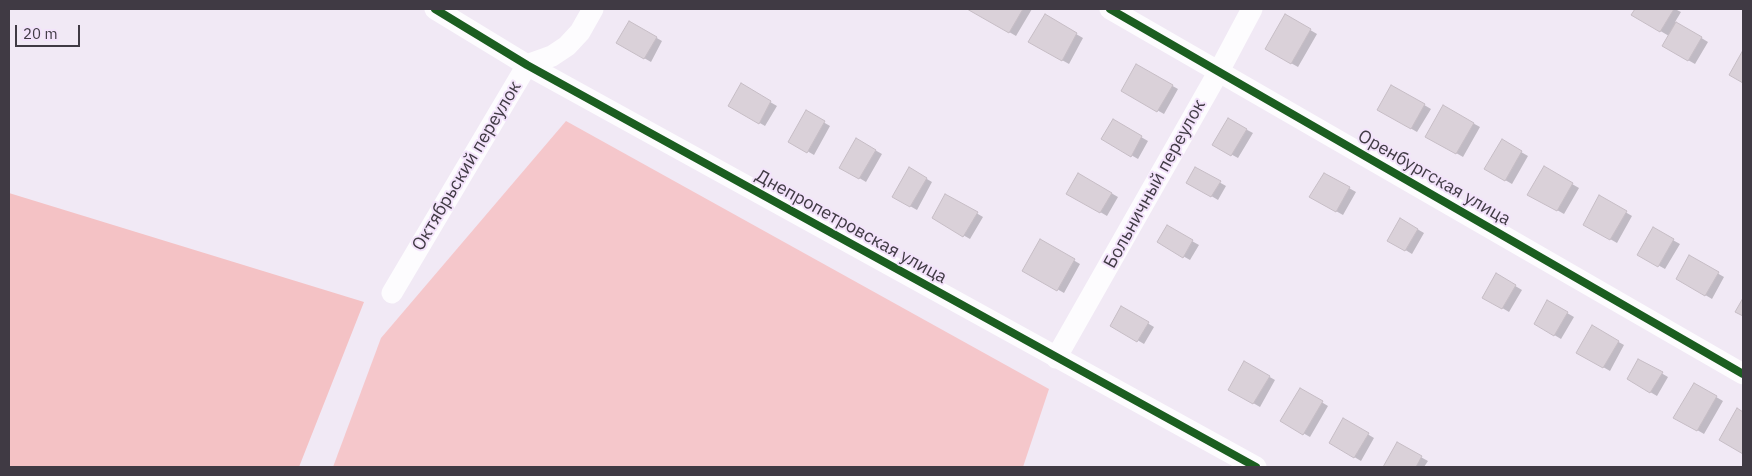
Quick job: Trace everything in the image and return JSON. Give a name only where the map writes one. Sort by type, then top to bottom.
[{"type":"street","name":"Днепропетровская улица","points":[[435,9],[527,65],[1256,467]]},
{"type":"street","name":"Октябрьский переулок","points":[[392,293],[527,65],[552,56],[567,46],[580,32],[592,9]]},
{"type":"street","name":"Оренбургская улица","points":[[1110,9],[1743,374]]},
{"type":"street","name":"Больничный переулок","points":[[1056,358],[1219,71],[1252,9]]},
{"type":"shaded area","points":[[566,121],[1049,389],[1023,467],[333,467],[381,338]]},
{"type":"shaded area","points":[[9,193],[364,302],[299,467],[9,467]]},
{"type":"building","points":[[967,9],[1023,9],[1009,33]]},
{"type":"building","points":[[1635,9],[1674,9],[1660,32],[1631,15]]},
{"type":"building","points":[[1045,14],[1077,33],[1062,61],[1028,42]]},
{"type":"building","points":[[1285,14],[1311,29],[1291,64],[1265,49]]},
{"type":"building","points":[[629,21],[657,37],[644,59],[616,43]]},
{"type":"building","points":[[1676,22],[1702,37],[1688,61],[1662,46]]},
{"type":"building","points":[[1743,50],[1743,83],[1729,75]]},
{"type":"building","points":[[1136,64],[1173,85],[1157,112],[1121,91]]},
{"type":"building","points":[[741,83],[771,101],[759,124],[728,106]]},
{"type":"building","points":[[1391,85],[1425,104],[1411,129],[1377,110]]},
{"type":"building","points":[[1443,105],[1474,123],[1456,154],[1425,137]]},
{"type":"building","points":[[806,110],[825,121],[807,153],[788,142]]},
{"type":"building","points":[[1228,118],[1247,129],[1231,156],[1212,145]]},
{"type":"building","points":[[1113,119],[1142,136],[1131,157],[1101,139]]},
{"type":"building","points":[[856,138],[876,150],[859,179],[839,168]]},
{"type":"building","points":[[1502,139],[1522,151],[1505,181],[1484,169]]},
{"type":"building","points":[[1544,166],[1573,183],[1557,211],[1527,195]]},
{"type":"building","points":[[909,167],[927,178],[910,207],[892,197]]},
{"type":"building","points":[[1195,167],[1221,181],[1211,197],[1186,183]]},
{"type":"building","points":[[1078,173],[1112,193],[1100,213],[1066,194]]},
{"type":"building","points":[[1324,173],[1350,187],[1336,212],[1309,197]]},
{"type":"building","points":[[945,194],[978,212],[963,237],[932,218]]},
{"type":"building","points":[[1599,195],[1627,211],[1610,240],[1583,225]]},
{"type":"building","points":[[1400,218],[1418,229],[1405,251],[1387,241]]},
{"type":"building","points":[[1167,225],[1193,240],[1183,258],[1157,242]]},
{"type":"building","points":[[1653,227],[1674,239],[1658,267],[1637,255]]},
{"type":"building","points":[[1040,239],[1075,259],[1057,291],[1022,271]]},
{"type":"building","points":[[1689,255],[1719,272],[1705,296],[1676,279]]},
{"type":"building","points":[[1496,273],[1516,285],[1502,309],[1482,298]]},
{"type":"building","points":[[1743,298],[1743,316],[1735,312]]},
{"type":"building","points":[[1547,300],[1568,312],[1554,336],[1534,324]]},
{"type":"building","points":[[1121,306],[1149,322],[1137,342],[1110,326]]},
{"type":"building","points":[[1592,325],[1619,341],[1603,368],[1576,353]]},
{"type":"building","points":[[1638,359],[1663,372],[1650,393],[1627,379]]},
{"type":"building","points":[[1244,361],[1270,376],[1253,404],[1228,390]]},
{"type":"building","points":[[1694,383],[1717,396],[1697,431],[1673,418]]},
{"type":"building","points":[[1300,388],[1323,401],[1303,435],[1280,421]]},
{"type":"building","points":[[1737,408],[1743,412],[1743,454],[1719,440]]},
{"type":"building","points":[[1343,418],[1369,433],[1354,458],[1329,443]]},
{"type":"building","points":[[1397,442],[1422,456],[1416,467],[1383,467]]},
{"type":"cycle path","points":[[435,9],[527,65],[1256,467]]},
{"type":"cycle path","points":[[1110,9],[1743,374]]}]
